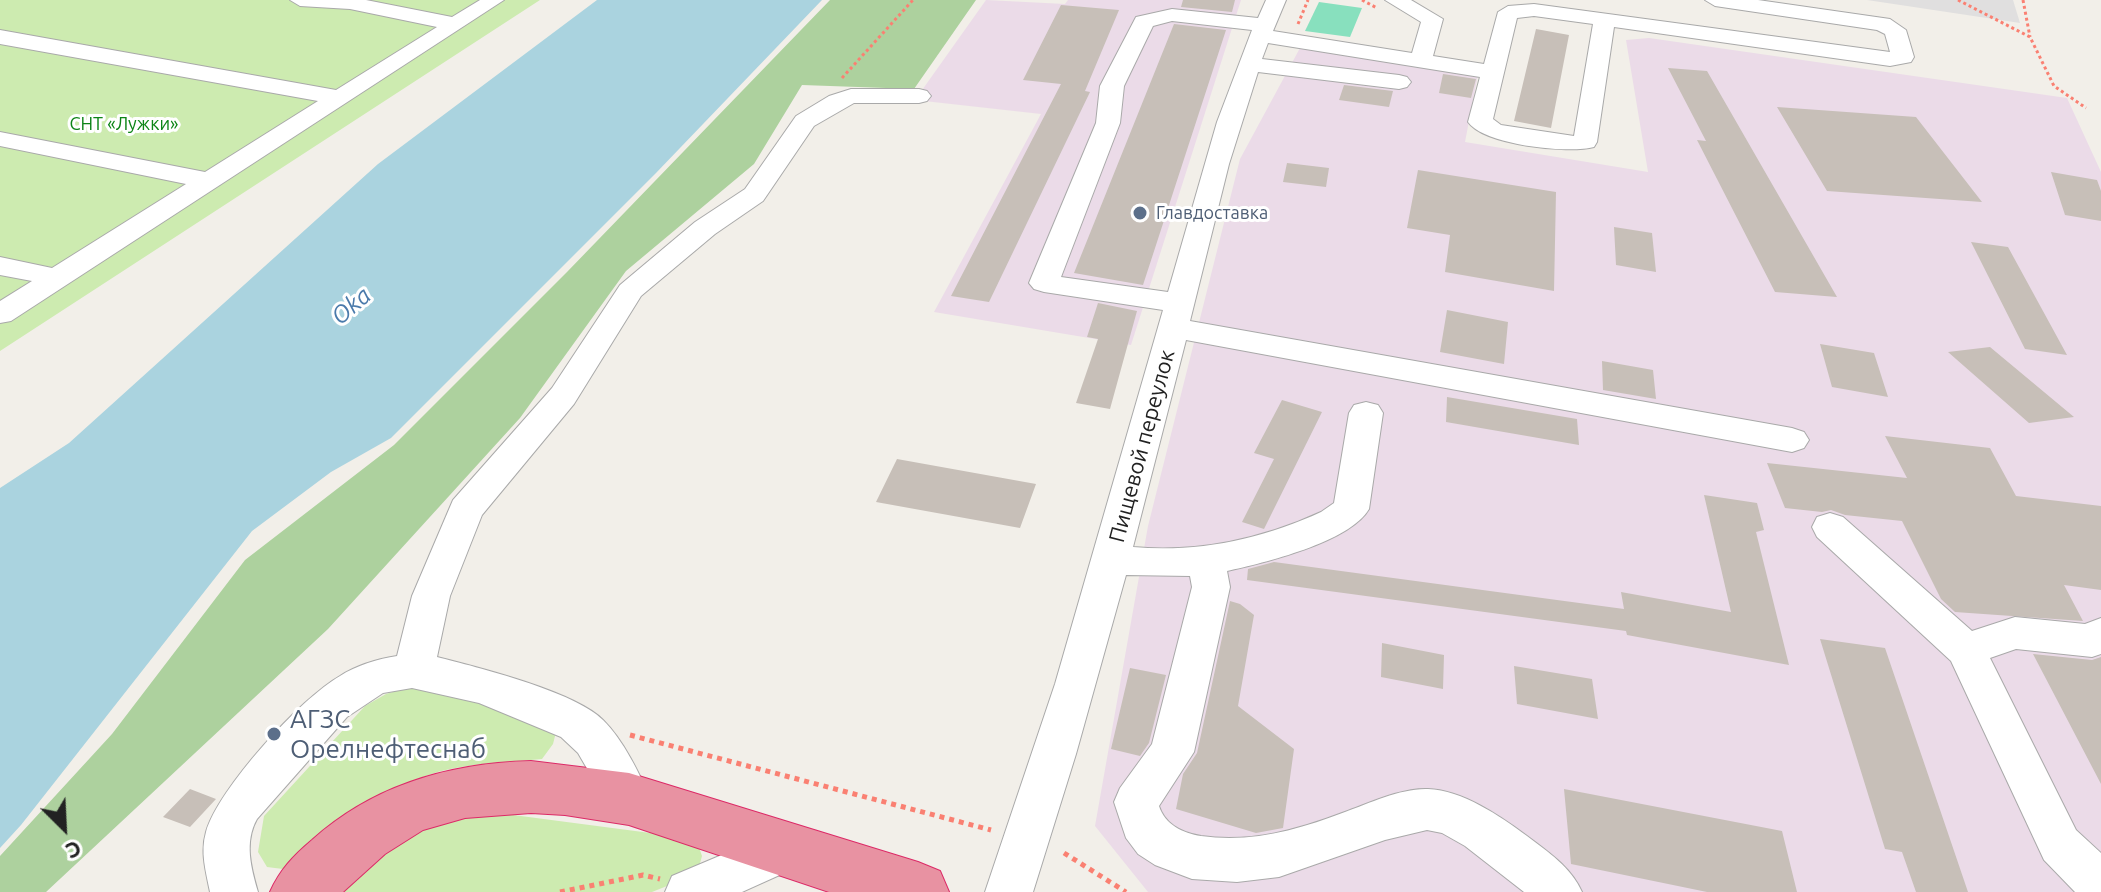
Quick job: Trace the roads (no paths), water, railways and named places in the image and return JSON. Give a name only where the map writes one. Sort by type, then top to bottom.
[{"type":"highway","points":[[301,892],[332,860],[375,827],[420,804],[480,789],[548,787],[596,791],[629,799],[918,892]]},
{"type":"street","points":[[300,0],[350,3],[453,24]]},
{"type":"street","points":[[0,314],[494,0]]},
{"type":"street","points":[[1604,20],[1585,142],[1574,144],[1494,131],[1480,122],[1508,5],[1604,20],[1629,12],[1890,59],[1903,57],[1895,30],[1882,24],[1715,0]]},
{"type":"street","points":[[1389,6],[1432,19],[1421,61]]},
{"type":"street","points":[[1491,72],[1172,15],[1144,22],[1112,86],[1108,123],[1044,283],[1177,315],[1792,440]]},
{"type":"street","points":[[1269,33],[1323,75],[1399,82]]},
{"type":"street","name":"Пищевой переулок","points":[[1009,892],[1112,559],[1217,163],[1269,33]]},
{"type":"street","points":[[0,37],[339,98]]},
{"type":"street","points":[[414,670],[431,596],[466,509],[563,396],[630,291],[705,228],[754,195],[805,121],[851,96],[919,96]]},
{"type":"street","points":[[0,139],[209,181]]},
{"type":"street","points":[[0,266],[57,278]]},
{"type":"street","points":[[1112,559],[1149,563],[1206,561],[1268,547],[1340,520],[1351,509],[1366,413]]},
{"type":"street","points":[[1830,527],[1966,650],[2060,845],[2101,885]]},
{"type":"street","points":[[1206,561],[1211,587],[1172,752],[1136,802],[1138,817],[1167,850],[1201,858],[1245,859],[1280,855],[1377,820],[1428,810],[1452,816],[1524,859],[1558,892]]},
{"type":"street","points":[[1966,650],[2015,633],[2092,641],[2101,634]]},
{"type":"street","points":[[234,892],[226,865],[227,835],[239,805],[339,698],[370,680],[414,670],[445,674],[555,714],[586,730],[629,799]]},
{"type":"street","points":[[694,890],[788,849]]},
{"type":"water","name":"Oka","points":[[597,0],[822,0],[656,173],[391,438],[331,472],[252,531],[0,848],[0,488],[69,443],[378,164]]},
{"type":"place","name":"Главдоставка","points":[[1140,213]]},
{"type":"place","name":"АГЗС Орелнефтеснаб","points":[[274,734]]},
{"type":"park label","name":"СНТ «Лужки»","points":[[124,124]]}]
